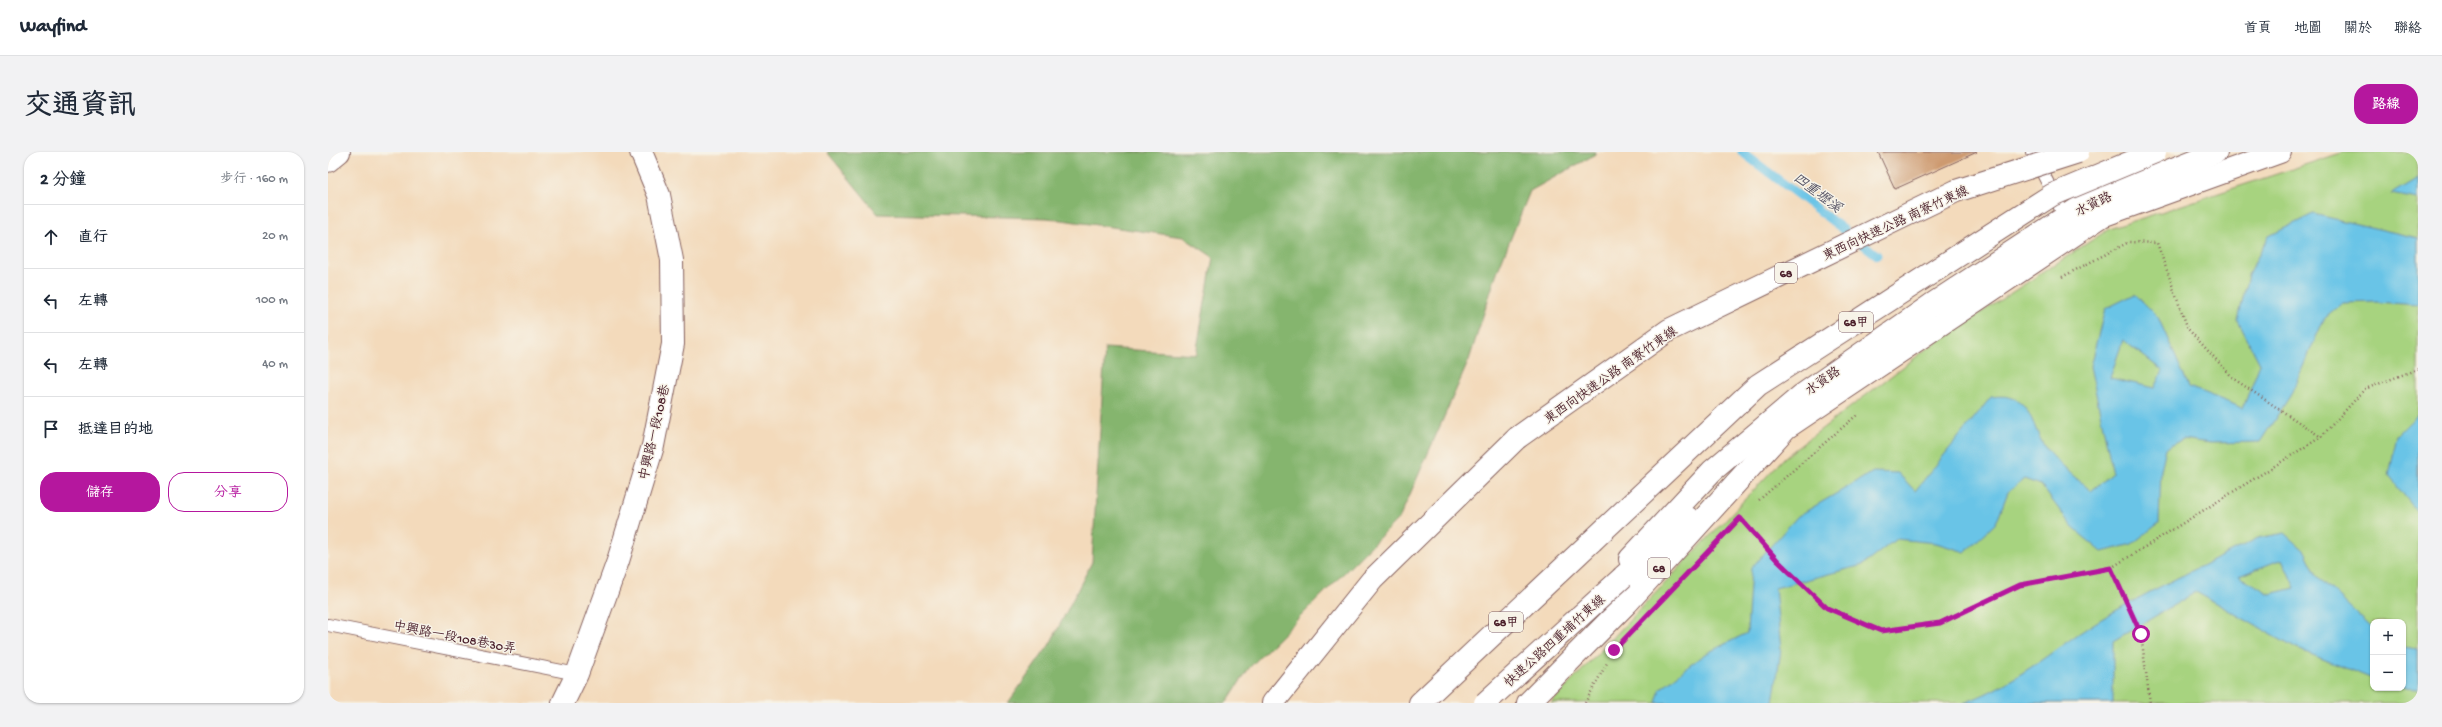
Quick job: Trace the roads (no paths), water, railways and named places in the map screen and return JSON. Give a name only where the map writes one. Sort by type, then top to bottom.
[{"type":"main road","points":[[328,161],[339,152]]},
{"type":"main road","name":"中興路一段108巷","points":[[563,703],[577,674],[618,560],[653,446],[673,344],[672,260],[659,194],[641,152]]},
{"type":"main road","name":"東西向快速公路 南寮竹東線","points":[[1274,703],[1372,580],[1517,438],[1669,330],[1956,191],[2078,152]]},
{"type":"main road","name":"68甲","points":[[1420,703],[1758,385],[2052,195],[2155,152]]},
{"type":"main road","name":"水資路","points":[[1499,703],[1712,471],[1802,395],[1931,305],[2085,204],[2216,152]]},
{"type":"main road","name":"68","points":[[1528,703],[1627,603],[1786,428],[2102,216],[2280,152]]},
{"type":"main road","name":"快速公路四重埔竹東線","points":[[1485,703],[1786,428]]},
{"type":"lane","points":[[2032,152],[2065,217]]},
{"type":"lane","name":"中興路一段108巷30弄","points":[[328,625],[577,674]]},
{"type":"water","points":[[2418,178],[2418,199],[2391,194]]},
{"type":"water","points":[[2313,214],[2418,238],[2418,305],[2377,302],[2343,303],[2324,319],[2290,396],[2260,442],[2210,443],[2183,439],[2166,448],[2161,470],[2159,523],[2132,544],[2102,552],[2072,527],[2041,485],[2024,479],[2008,492],[1996,523],[1965,552],[1936,543],[1896,539],[1863,565],[1775,588],[1781,650],[1773,703],[1656,703],[1660,689],[1703,655],[1747,633],[1751,568],[1798,516],[1873,472],[1898,473],[1915,491],[1991,397],[2004,396],[2022,403],[2046,449],[2061,465],[2091,491],[2113,473],[2090,366],[2105,309],[2135,294],[2158,317],[2189,387],[2243,408],[2260,364],[2238,321],[2248,275],[2269,236]],"holes":[[[2123,340],[2163,371],[2155,388],[2110,378]]]},
{"type":"water","points":[[2418,414],[2418,513],[2389,476],[2397,435]]},
{"type":"water","points":[[2285,533],[2305,551],[2317,576],[2370,626],[2370,678],[2295,648],[2196,592],[2113,641],[2113,703],[1963,703],[1984,695],[2003,685],[2039,662],[2091,625],[2165,584],[2258,538]],"holes":[[[2282,559],[2295,588],[2270,594],[2239,576]]]},
{"type":"water","points":[[2406,647],[2418,649],[2418,689],[2406,688]]},
{"type":"waterway","name":"四重壢溪","points":[[1742,152],[1877,255]]}]
